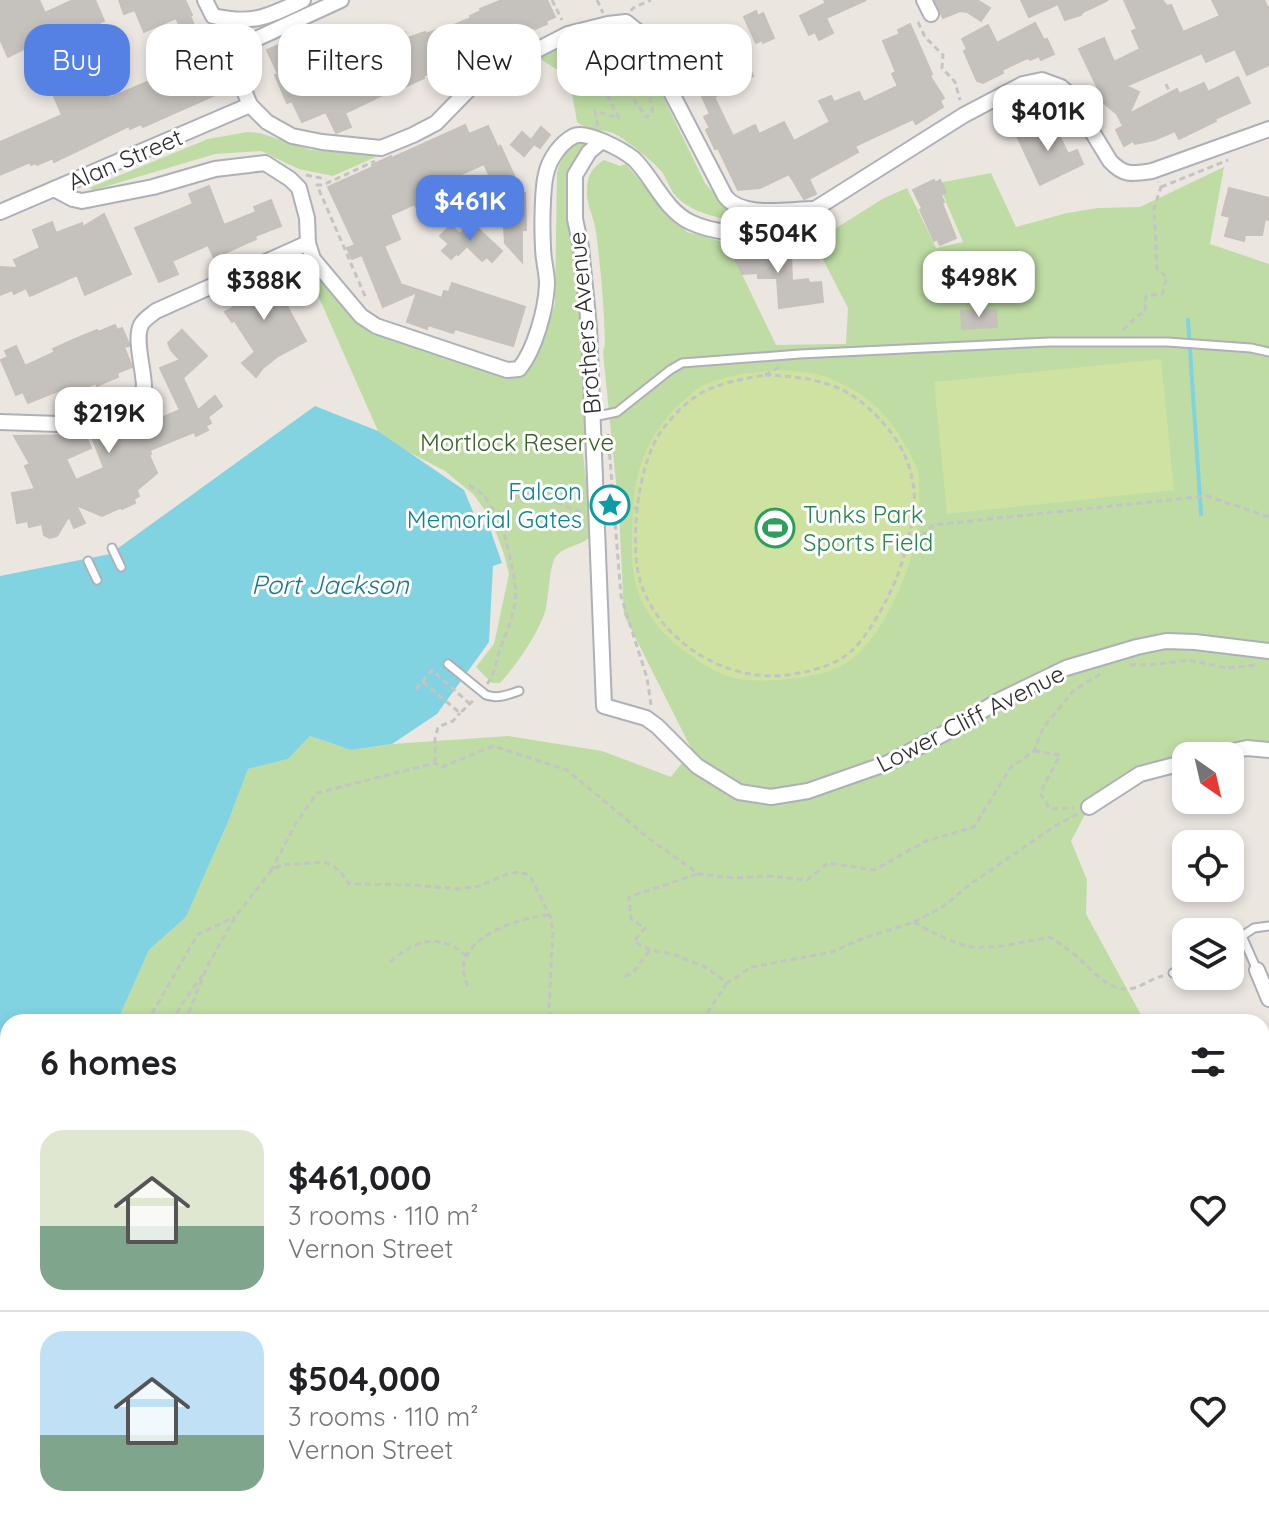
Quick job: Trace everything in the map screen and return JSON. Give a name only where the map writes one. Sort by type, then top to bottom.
[{"type":"street","points":[[205,0],[213,16],[236,21],[266,17],[303,0]]},
{"type":"street","points":[[341,0],[232,53],[250,105],[267,122],[292,136],[381,148],[436,123],[477,81],[557,40]]},
{"type":"street","points":[[924,0],[931,14]]},
{"type":"street","points":[[608,24],[628,24]]},
{"type":"street","points":[[54,189],[82,201],[153,187],[215,169],[265,163],[299,188],[313,259],[361,316],[376,326],[507,370],[519,369],[529,357],[545,302],[547,281],[543,248],[546,174],[554,154],[577,134],[590,135],[633,158],[670,207],[690,222],[717,231],[752,234],[801,224],[815,209],[964,115],[1023,84],[1042,80],[1061,87],[1069,94],[1110,161],[1118,169],[1132,174],[1152,171],[1269,129]]},
{"type":"street","points":[[672,96],[731,204],[742,209],[815,209]]},
{"type":"street","name":"Alan Street","points":[[0,212],[250,105]]},
{"type":"street","name":"Brothers Avenue","points":[[602,141],[589,152],[575,175],[575,219],[581,247],[598,416],[604,706]]},
{"type":"street","points":[[0,422],[58,424],[133,402],[144,387],[139,335],[147,317],[308,243]]},
{"type":"street","name":"Lower Cliff Avenue","points":[[604,706],[646,718],[697,766],[739,792],[771,797],[808,791],[888,763],[1000,700],[1066,668],[1137,647],[1166,641],[1269,651]]},
{"type":"street","points":[[1244,749],[1269,750]]},
{"type":"street","points":[[1089,807],[1140,774],[1172,766]]},
{"type":"street","points":[[1257,970],[1269,999]]},
{"type":"lane","points":[[598,416],[617,412],[682,363],[1049,342],[1168,342],[1269,352]]},
{"type":"lane","points":[[112,548],[121,567]]},
{"type":"lane","points":[[88,561],[97,580]]},
{"type":"lane","points":[[448,664],[481,692],[493,698],[519,691]]},
{"type":"lane","points":[[1244,935],[1254,928],[1269,926]]},
{"type":"lane","points":[[1244,941],[1257,970]]},
{"type":"path","points":[[552,0],[563,24]]},
{"type":"path","points":[[626,22],[633,8],[651,0]]},
{"type":"path","points":[[915,16],[925,37],[943,55],[942,68],[955,82],[964,115]]},
{"type":"path","points":[[1166,84],[1170,93]]},
{"type":"path","points":[[595,111],[619,118],[608,96]]},
{"type":"path","points":[[631,96],[646,117],[653,113],[649,96]]},
{"type":"path","points":[[367,301],[317,185],[384,157],[381,148]]},
{"type":"path","points":[[1161,187],[1233,158]]},
{"type":"path","points":[[1112,341],[1145,312],[1146,296],[1162,294],[1167,277],[1157,269],[1154,208],[1161,187],[1152,171]]},
{"type":"path","points":[[765,375],[798,376],[838,388],[861,401],[886,426],[905,454],[914,491],[906,548],[889,596],[868,630],[850,653],[823,667],[785,675],[744,674],[710,661],[688,649],[670,631],[652,607],[642,586],[635,558],[638,508],[645,467],[661,430],[688,402],[721,383],[765,375]]},
{"type":"path","points":[[598,416],[609,435],[621,596],[647,678],[652,709],[646,718]]},
{"type":"path","points":[[469,485],[483,494],[492,508],[502,514]]},
{"type":"path","points":[[435,763],[438,727],[453,721],[494,676],[498,653],[510,625],[515,600],[514,582],[502,514],[522,496],[538,496],[579,512],[590,512]]},
{"type":"path","points":[[906,548],[933,525],[1207,496],[1269,517]]},
{"type":"path","points":[[615,510],[638,508]]},
{"type":"path","points":[[416,689],[425,683],[432,670],[470,704]]},
{"type":"path","points":[[425,683],[460,713]]},
{"type":"path","points":[[1034,751],[1060,755],[1040,793],[1050,809],[1089,807]]},
{"type":"path","points":[[707,1013],[727,983],[752,967],[832,952],[914,922],[944,906],[969,885],[1055,826],[1089,807]]},
{"type":"path","points":[[176,1014],[235,917],[271,871],[281,865],[325,862],[339,870],[349,884],[473,888],[507,874],[526,874],[550,915],[553,932],[550,1014]]},
{"type":"path","points":[[699,874],[629,897],[631,919],[645,928],[634,941],[650,950],[673,954],[707,968],[727,983]]},
{"type":"path","points":[[468,986],[462,967],[470,950],[498,928],[533,916],[550,915]]},
{"type":"path","points":[[152,1014],[198,934],[235,917]]},
{"type":"path","points":[[914,922],[938,936],[970,947],[1050,937],[1113,987],[1132,989],[1153,978],[1172,973]]},
{"type":"path","points":[[390,962],[411,946],[436,941],[456,947],[466,956]]},
{"type":"path","points":[[625,977],[634,971],[650,950]]},
{"type":"path","points":[[188,1014],[207,967]]},
{"type":"green space","points":[[557,48],[557,70],[541,60],[541,55]]},
{"type":"green space","points":[[572,96],[663,96],[705,183],[723,204],[786,214],[743,220],[697,211],[674,194],[662,172],[626,141],[613,133],[577,122]]},
{"type":"green space","points":[[248,132],[311,150],[380,155],[333,176],[299,169],[261,151],[215,154],[94,190],[89,188],[208,139]]},
{"type":"green space","name":"Mortlock Reserve","points":[[577,140],[586,142],[586,147],[574,161],[568,178],[568,208],[582,322],[586,430],[583,454],[591,525],[589,538],[557,555],[552,566],[546,608],[536,632],[500,683],[492,683],[476,667],[494,644],[509,574],[490,517],[473,494],[445,471],[405,450],[378,431],[301,257],[363,326],[393,339],[499,373],[522,374],[537,358],[555,304],[557,172],[565,150]]},
{"type":"green space","points":[[604,160],[620,166],[626,164],[687,232],[727,243],[776,345],[846,344],[848,308],[814,242],[884,198],[907,188],[936,248],[963,242],[938,183],[991,173],[1016,227],[1098,208],[1140,207],[1224,167],[1210,244],[1269,264],[1269,750],[1244,752],[1244,742],[1172,742],[1172,761],[1140,774],[1089,807],[1071,841],[1087,880],[1086,914],[1141,1014],[121,1014],[149,950],[186,917],[248,769],[288,759],[310,736],[351,750],[508,736],[602,751],[671,777],[692,750],[624,615],[619,513],[603,352],[601,274],[596,232],[587,195],[591,172]]},
{"type":"green space","points":[[1161,359],[1174,490],[947,514],[934,382]]},
{"type":"green space","name":"Tunks Park Sports Field","points":[[781,370],[818,374],[843,384],[867,399],[887,417],[903,440],[919,473],[918,528],[909,564],[890,610],[870,641],[853,658],[833,670],[804,677],[741,679],[715,671],[682,649],[665,634],[644,605],[632,562],[634,494],[641,463],[654,435],[673,410],[692,393],[723,378]]},
{"type":"water","name":"Port Jackson","points":[[315,406],[378,431],[464,490],[479,526],[488,523],[502,563],[493,566],[489,642],[437,714],[392,744],[351,750],[310,736],[288,759],[248,769],[186,917],[149,950],[121,1014],[0,1014],[0,576],[110,554]]},
{"type":"building","points":[[0,0],[39,0],[45,13],[73,0],[95,0],[104,21],[100,24],[24,24],[24,49],[8,57],[0,39]]},
{"type":"building","points":[[119,0],[185,0],[193,24],[179,24],[176,18],[162,24],[146,24],[144,32],[135,10],[124,14]]},
{"type":"building","points":[[502,0],[547,0],[555,17],[541,26],[541,24],[456,24],[471,18],[480,9]]},
{"type":"building","points":[[824,0],[866,0],[826,18],[833,33],[819,40],[815,32],[809,35],[800,16],[826,3]]},
{"type":"building","points":[[935,0],[977,0],[990,8],[981,21],[960,11],[943,18]]},
{"type":"building","points":[[1021,0],[1108,0],[1065,20],[1058,4],[1029,17]]},
{"type":"building","points":[[1124,0],[1162,0],[1167,6],[1171,5],[1183,32],[1220,16],[1212,0],[1264,0],[1269,10],[1269,65],[1247,75],[1235,49],[1206,62],[1202,53],[1126,86],[1139,92],[1129,114],[1177,89],[1179,94],[1204,83],[1208,92],[1238,77],[1250,103],[1179,139],[1175,131],[1154,140],[1135,144],[1133,141],[1124,146],[1116,130],[1123,126],[1117,114],[1099,99],[1102,97],[1079,49],[1104,38],[1114,62],[1140,49],[1132,31],[1137,29]]},
{"type":"building","points":[[756,11],[758,16],[763,13],[774,38],[756,43],[752,24],[747,24],[744,17]]},
{"type":"building","points":[[1035,23],[1054,54],[1041,60],[1039,56],[1025,59],[983,83],[977,81],[962,39],[988,25],[997,43]]},
{"type":"building","points":[[910,24],[932,74],[930,76],[944,98],[940,101],[943,107],[916,124],[913,119],[855,146],[858,152],[809,179],[816,194],[804,199],[789,174],[760,188],[738,190],[706,130],[710,128],[704,117],[710,114],[702,96],[716,96],[733,136],[755,125],[759,134],[784,122],[794,141],[830,122],[819,101],[831,96],[834,102],[859,92],[864,102],[898,86],[892,74],[896,72],[883,41],[900,34],[898,30]]},
{"type":"building","points":[[426,34],[427,74],[411,84],[411,37]]},
{"type":"building","points":[[278,45],[278,74],[267,50]]},
{"type":"building","points":[[146,82],[146,96],[213,96],[143,127],[141,124],[130,129],[129,126],[54,162],[53,158],[37,165],[30,162],[0,175],[0,142],[62,115],[54,96],[110,98],[130,96],[130,89]]},
{"type":"building","points":[[284,96],[380,96],[345,113],[351,127],[336,133],[326,112],[302,122],[292,101],[287,103]]},
{"type":"building","points":[[1045,122],[1046,125],[1053,122],[1068,154],[1077,150],[1083,164],[1040,185],[1017,136]]},
{"type":"building","points":[[465,125],[469,134],[488,126],[522,193],[525,193],[526,230],[522,230],[522,262],[505,243],[501,177],[493,181],[484,164],[457,176],[459,181],[424,196],[427,203],[416,207],[415,204],[390,215],[400,239],[384,246],[400,282],[397,283],[442,298],[444,291],[449,292],[452,283],[525,307],[513,346],[455,329],[453,333],[407,322],[417,292],[383,307],[362,255],[352,259],[347,248],[355,245],[328,187]]},
{"type":"building","points":[[541,127],[550,135],[540,148],[534,144],[524,156],[511,145],[522,132],[531,140]]},
{"type":"building","points":[[934,180],[935,183],[940,180],[946,192],[941,195],[942,203],[956,238],[940,245],[937,239],[934,241],[913,190]]},
{"type":"building","points":[[209,186],[224,225],[256,212],[254,207],[271,200],[281,226],[214,258],[208,245],[172,261],[178,274],[159,282],[135,228],[193,204],[189,194]]},
{"type":"building","points":[[1229,188],[1269,198],[1269,220],[1265,219],[1262,235],[1245,235],[1244,241],[1225,236],[1230,217],[1222,215]]},
{"type":"building","points":[[104,214],[131,274],[85,295],[77,275],[30,296],[26,288],[14,294],[12,290],[0,295],[0,267],[18,268],[14,260],[40,248],[33,230],[52,222],[56,233],[82,223],[83,227]]},
{"type":"building","points":[[471,222],[502,251],[492,262],[487,257],[482,261],[467,246],[451,259],[442,251],[449,244],[440,236],[451,225],[460,234]]},
{"type":"building","points":[[728,244],[747,244],[747,248],[760,248],[760,253],[791,252],[792,281],[808,279],[809,283],[821,282],[823,302],[779,308],[777,278],[758,278],[758,273],[742,274]]},
{"type":"building","points":[[269,273],[306,341],[278,356],[256,377],[242,363],[255,352],[225,312],[234,307],[228,292]]},
{"type":"building","points":[[996,310],[997,327],[962,329],[961,311]]},
{"type":"building","points":[[115,325],[117,330],[122,328],[129,344],[124,347],[132,367],[117,373],[118,377],[74,393],[70,386],[28,403],[23,392],[16,395],[1,360],[8,357],[5,351],[16,346],[25,366],[55,352],[53,349]]},
{"type":"building","points":[[182,330],[207,356],[183,378],[198,410],[215,396],[222,406],[208,417],[211,423],[206,426],[208,430],[196,436],[194,432],[150,450],[149,455],[157,473],[137,490],[139,496],[134,499],[135,503],[102,516],[76,505],[85,523],[74,528],[69,516],[57,536],[50,538],[44,535],[42,524],[29,527],[28,521],[17,523],[12,493],[35,489],[25,466],[30,464],[14,436],[78,435],[84,432],[91,448],[66,459],[76,480],[104,468],[93,440],[117,429],[115,424],[123,421],[156,411],[159,419],[180,410],[160,368],[180,360],[168,343]]},
{"type":"waterway","points":[[1188,320],[1201,514]]},
{"type":"place","name":"Falcon Memorial Gates","points":[[610,505]]},
{"type":"place","name":"Tunks Park Sports Field","points":[[775,528]]}]
